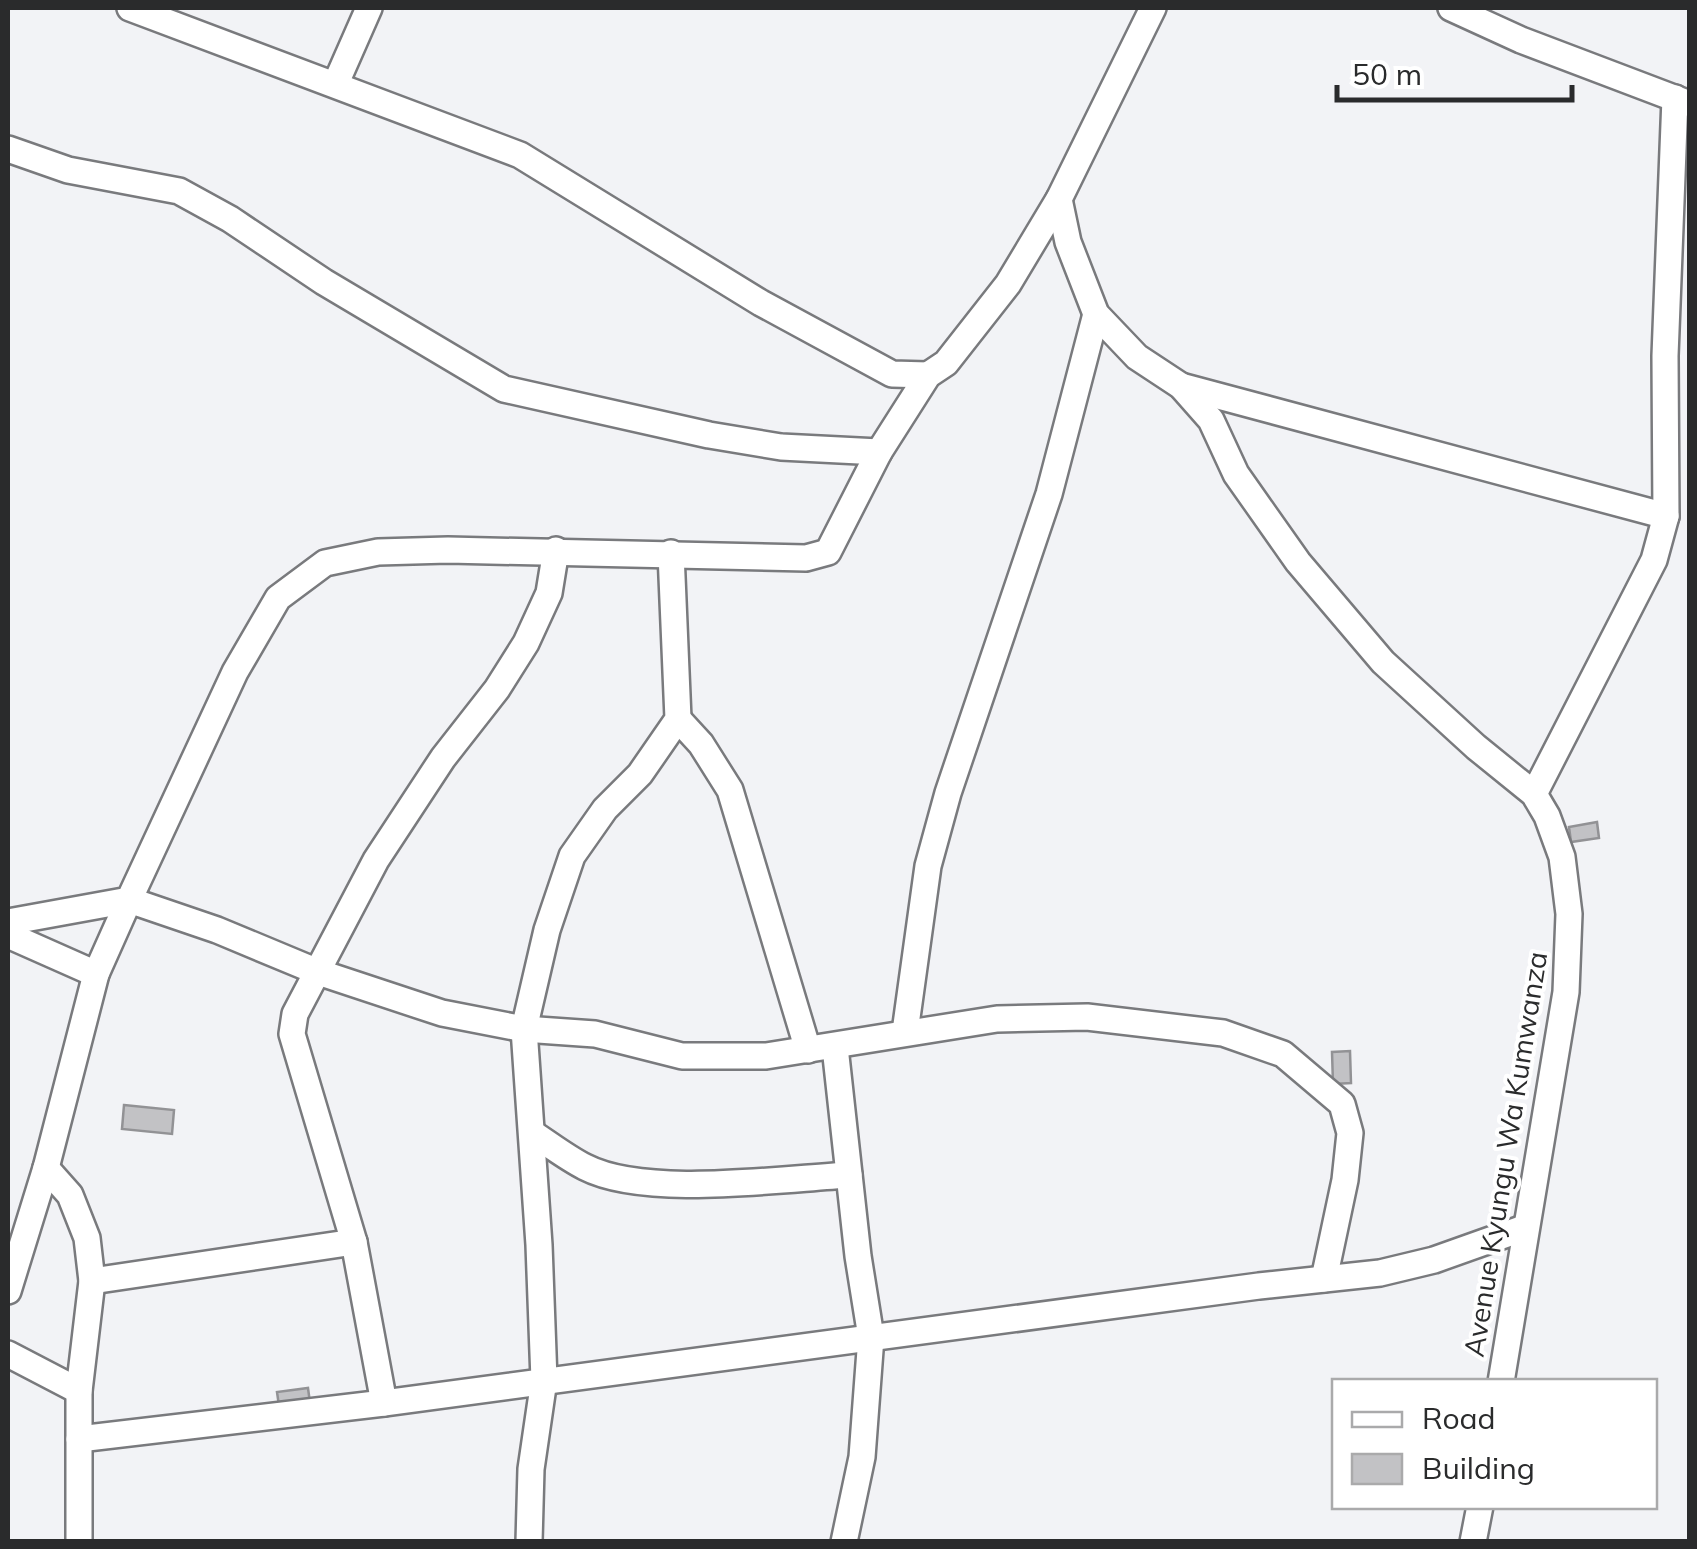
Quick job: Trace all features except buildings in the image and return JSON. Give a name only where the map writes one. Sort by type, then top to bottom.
[{"type":"street","points":[[130,8],[520,155],[761,303],[892,374],[928,376]]},
{"type":"street","points":[[336,83],[368,8]]},
{"type":"street","points":[[8,1292],[46,1168],[96,974],[235,672],[278,598],[324,563],[378,552],[556,550],[806,558],[828,552],[880,452],[928,376],[946,363],[1008,284],[1059,199],[1153,8]]},
{"type":"street","points":[[1451,8],[1520,40],[1682,101],[1665,356],[1666,516],[1654,560],[1534,794]]},
{"type":"street","points":[[8,149],[68,170],[179,191],[504,389],[709,436],[781,447],[880,452]]},
{"type":"street","name":"Avenue Kyungu Wa Kumwanza","points":[[1059,199],[1068,242],[1096,314],[1138,357],[1181,386],[1211,420],[1236,474],[1298,562],[1383,662],[1534,794],[1547,816],[1562,857],[1569,914],[1566,992],[1500,1379]]},
{"type":"street","points":[[905,1032],[928,866],[948,793],[1049,494],[1096,314]]},
{"type":"street","points":[[1181,386],[1666,516]]},
{"type":"street","points":[[384,1403],[354,1242],[292,1034],[295,1014],[376,860],[526,642],[549,593],[556,550]]},
{"type":"street","points":[[529,1542],[531,1469],[544,1380],[524,1028],[547,930],[572,856],[605,809],[640,774],[678,720],[671,553]]},
{"type":"street","points":[[678,720],[702,744],[730,790],[808,1050]]},
{"type":"street","points":[[8,922],[129,900],[217,930],[318,972],[442,1013],[524,1028],[595,1034],[682,1056],[766,1056],[997,1019],[1087,1018],[1222,1033],[1282,1054],[1342,1104],[1350,1133],[1345,1180],[1324,1279]]},
{"type":"street","points":[[8,936],[96,974]]},
{"type":"street","points":[[835,1046],[871,1337],[862,1457],[844,1542]]},
{"type":"street","points":[[532,1133],[587,1169],[627,1180],[668,1185],[849,1175]]},
{"type":"street","points":[[46,1168],[70,1194],[86,1238],[92,1281],[79,1390],[78,1542]]},
{"type":"street","points":[[80,1438],[384,1403],[1380,1274],[1434,1260],[1524,1228]]},
{"type":"street","points":[[92,1281],[354,1242]]},
{"type":"street","points":[[8,1354],[79,1390]]},
{"type":"street","points":[[1473,1542],[1479,1509]]}]
